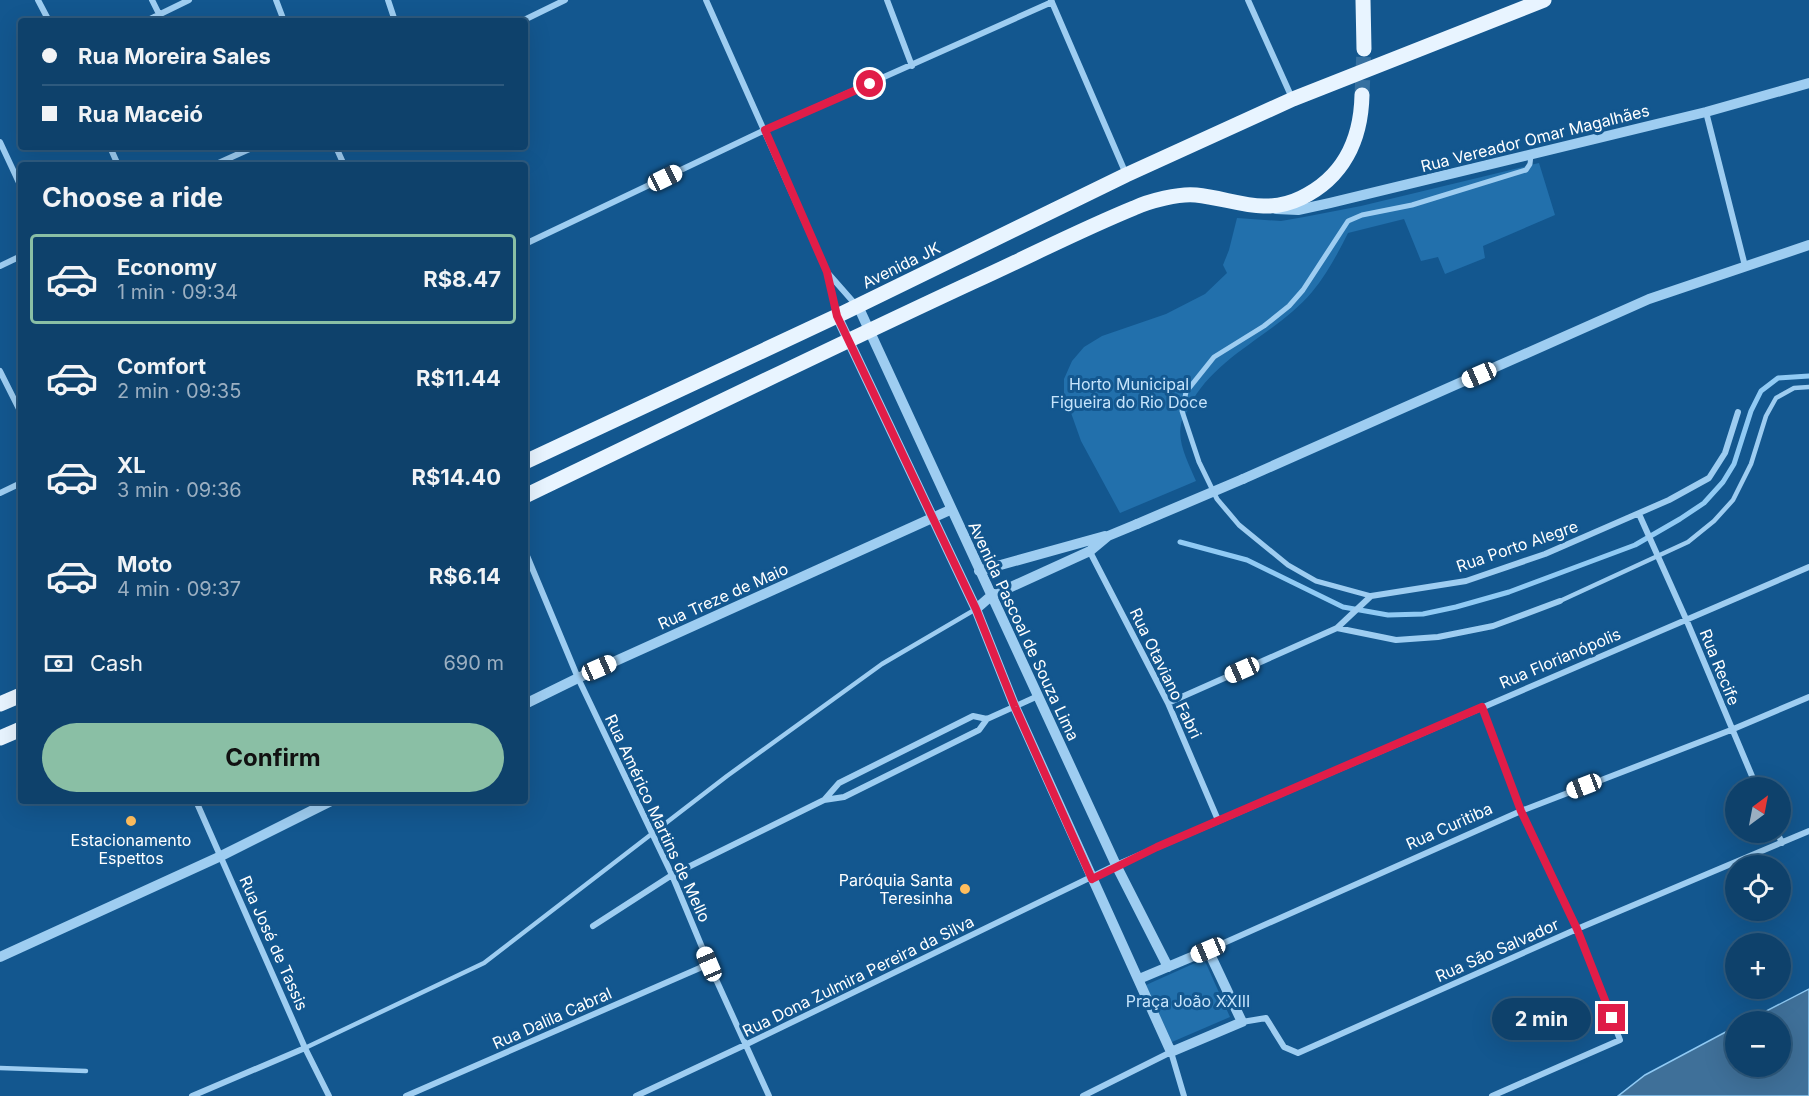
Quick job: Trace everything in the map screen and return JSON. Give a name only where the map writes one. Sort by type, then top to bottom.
[{"type":"main road","points":[[1363,0],[1364,49]]},
{"type":"main road","name":"Avenida JK","points":[[528,461],[858,306],[1126,175],[1293,99],[1540,1]]},
{"type":"main road","points":[[528,495],[848,339],[1137,206],[1194,194],[1267,208],[1302,198],[1340,169],[1349,155],[1357,137],[1362,116],[1362,95]]},
{"type":"main road","points":[[0,704],[18,696]]},
{"type":"main road","points":[[0,738],[18,730]]},
{"type":"street","points":[[38,0],[47,18]]},
{"type":"street","points":[[152,0],[159,14]]},
{"type":"street","points":[[152,18],[189,0]]},
{"type":"street","points":[[276,0],[283,18]]},
{"type":"street","points":[[388,0],[394,18]]},
{"type":"street","points":[[528,18],[565,0]]},
{"type":"street","points":[[706,0],[827,272],[837,316]]},
{"type":"street","points":[[887,0],[912,66]]},
{"type":"street","points":[[1248,0],[1293,99]]},
{"type":"street","points":[[528,243],[765,130],[912,66],[1052,1],[1126,175]]},
{"type":"street","name":"Rua Vereador Omar Magalhães","points":[[1267,208],[1299,210],[1706,112],[1809,83]]},
{"type":"street","points":[[1706,112],[1745,266]]},
{"type":"street","points":[[0,142],[18,181]]},
{"type":"street","points":[[220,162],[247,150]]},
{"type":"street","points":[[1371,596],[1316,581],[1288,565],[1239,525],[1217,499],[1199,462],[1182,411],[1186,392],[1214,357],[1264,326],[1289,306],[1348,221],[1362,215],[1412,206],[1526,170],[1530,164],[1531,154]]},
{"type":"street","points":[[976,609],[991,596],[1108,536],[1244,479],[1649,299],[1809,245]]},
{"type":"street","points":[[0,266],[18,257]]},
{"type":"street","points":[[827,272],[858,306]]},
{"type":"street","name":"Avenida Pascoal de Souza Lima","points":[[858,306],[950,510],[1116,865],[1168,967]]},
{"type":"street","name":"Avenida Pascoal de Souza Lima","points":[[837,316],[976,609],[1015,707],[1171,1052]]},
{"type":"street","points":[[0,371],[18,407]]},
{"type":"street","name":"Rua Porto Alegre","points":[[1371,596],[1466,581],[1545,554],[1639,514],[1708,478],[1725,453],[1738,412]]},
{"type":"street","points":[[0,493],[18,484]]},
{"type":"street","name":"Rua Treze de Maio","points":[[528,703],[950,510]]},
{"type":"street","name":"Rua Recife","points":[[1639,514],[1752,777]]},
{"type":"street","points":[[979,571],[1087,546]]},
{"type":"street","name":"Rua Otaviano Fabri","points":[[1087,546],[1168,703],[1218,820]]},
{"type":"street","name":"Rua Américo Martins de Mello","points":[[528,558],[578,678],[672,875],[709,964],[769,1096]]},
{"type":"street","name":"Rua Florianópolis","points":[[1092,879],[1116,865],[1218,820],[1809,567]]},
{"type":"street","points":[[1168,703],[1337,628],[1371,596]]},
{"type":"street","points":[[1337,628],[1396,640],[1438,637],[1493,626],[1560,601]]},
{"type":"street","points":[[824,800],[839,783],[973,716],[987,718],[1038,696]]},
{"type":"street","name":"Rua Curitiba","points":[[1138,980],[1521,811],[1731,730],[1809,697]]},
{"type":"street","points":[[1482,707],[1521,811],[1577,929],[1620,1040],[1492,1096]]},
{"type":"street","points":[[593,926],[672,875],[824,800],[844,797],[979,730],[987,718]]},
{"type":"street","name":"Rua José de Tassis","points":[[197,804],[305,1048],[329,1096]]},
{"type":"street","points":[[0,957],[221,856],[325,804]]},
{"type":"street","name":"Rua São Salvador","points":[[1791,839],[1809,831]]},
{"type":"street","name":"Rua São Salvador","points":[[1242,1022],[1266,1018],[1284,1047],[1298,1053],[1577,929],[1782,843]]},
{"type":"street","name":"Rua Dona Zulmira Pereira da Silva","points":[[636,1096],[1092,879]]},
{"type":"street","points":[[1083,1096],[1171,1052],[1242,1022],[1208,950]]},
{"type":"street","name":"Rua Dalila Cabral","points":[[406,1096],[709,964]]},
{"type":"street","points":[[192,1096],[305,1048]]},
{"type":"street","points":[[1171,1052],[1184,1096]]},
{"type":"lane","points":[[1560,601],[1688,542],[1714,521],[1733,500],[1751,464],[1766,416],[1776,398],[1794,388],[1809,387]]},
{"type":"lane","points":[[305,1048],[484,963],[727,776],[882,664],[976,609]]},
{"type":"lane","points":[[0,1068],[86,1071]]},
{"type":"green space","name":"Horto Municipal Figueira do Rio Doce","points":[[1539,163],[1555,215],[1483,246],[1485,258],[1445,274],[1438,257],[1421,261],[1404,219],[1348,233],[1327,271],[1312,292],[1281,321],[1230,359],[1200,389],[1189,407],[1180,431],[1184,453],[1196,481],[1120,513],[1081,441],[1064,393],[1064,379],[1072,361],[1084,347],[1102,336],[1166,314],[1205,294],[1227,273],[1223,265],[1237,218],[1281,221],[1304,217],[1361,206]]},
{"type":"green space","name":"Praça João XXIII","points":[[1204,959],[1230,1017],[1172,1042],[1146,985]]},
{"type":"shaded area","points":[[1809,989],[1809,1096],[1618,1096],[1645,1075],[1725,1032],[1725,1077],[1791,1077],[1791,1011],[1766,1011]]},
{"type":"waterway","points":[[1180,542],[1247,560],[1343,607],[1388,615],[1423,614],[1456,607],[1509,592],[1635,545],[1680,519],[1704,503],[1723,482],[1734,464],[1751,411],[1761,391],[1778,378],[1809,376]]},
{"type":"tunnel","points":[[1362,95],[1364,49]]},
{"type":"place","name":"Estacionamento Espettos","points":[[131,821]]},
{"type":"place","name":"Paróquia Santa Teresinha","points":[[965,889]]},
{"type":"route","points":[[870,84],[765,130],[827,272],[837,316],[976,609],[1015,707],[1092,879],[1116,865],[1240,810],[1482,707],[1521,811],[1577,929],[1612,1018]]}]
